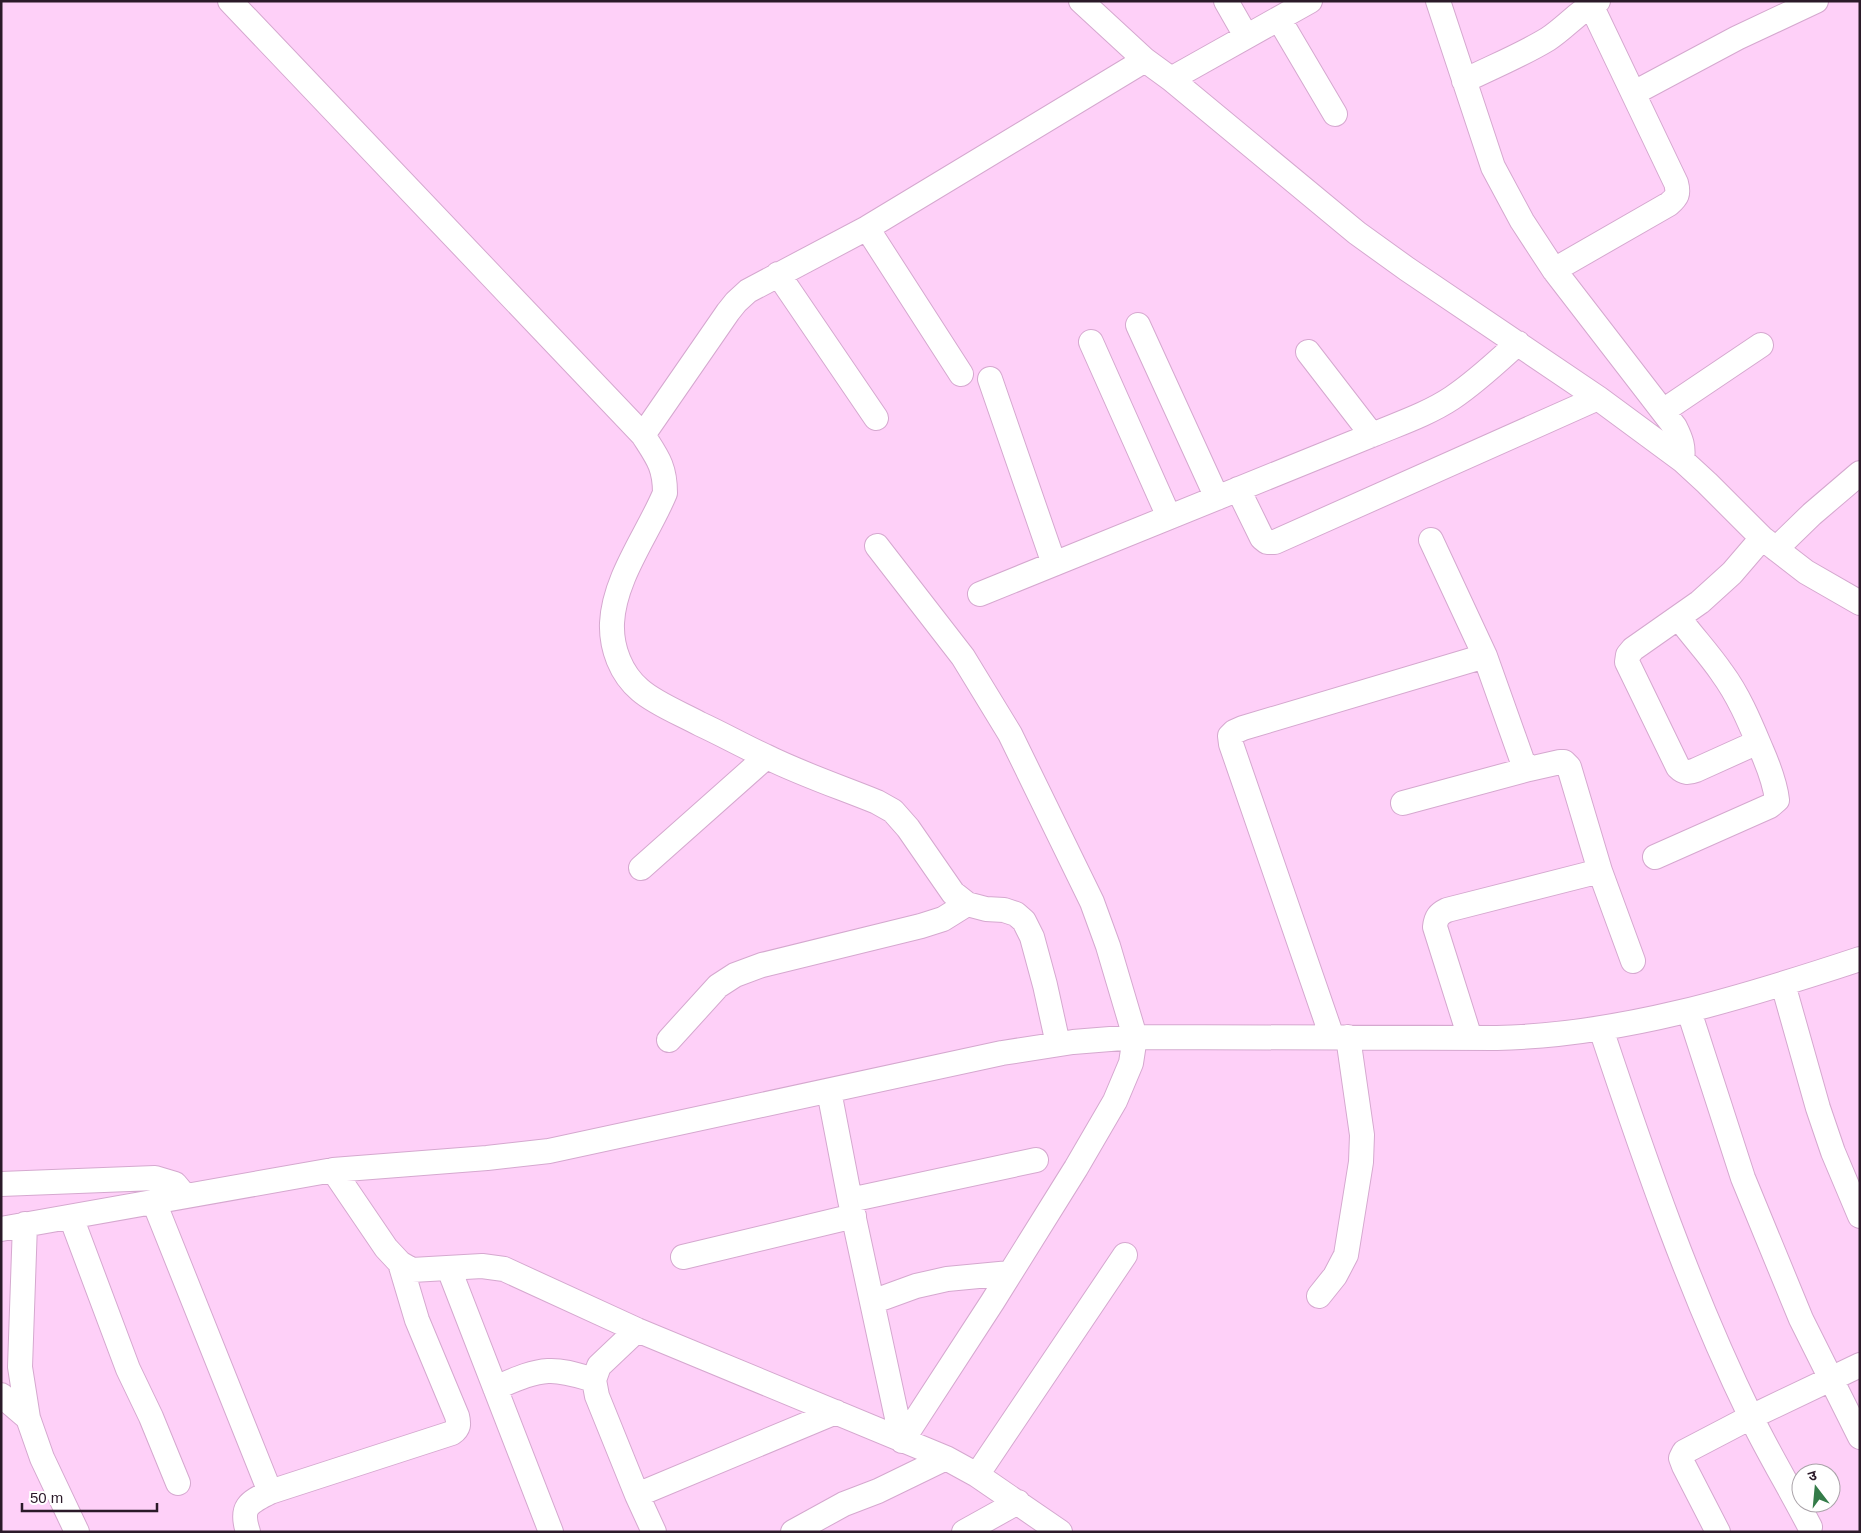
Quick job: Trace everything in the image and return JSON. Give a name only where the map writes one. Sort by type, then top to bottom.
[{"type":"street","points":[[1081,1],[1145,60],[1171,79],[1358,233],[1406,269],[1598,398],[1682,460],[1769,544],[1806,572],[1860,604]]},
{"type":"street","points":[[1226,1],[1246,36]]},
{"type":"street","points":[[1171,79],[1310,1]]},
{"type":"street","points":[[1438,1],[1493,167],[1522,221],[1554,270],[1663,411],[1681,439],[1683,449],[1682,460]]},
{"type":"street","points":[[1634,93],[1737,38],[1816,1]]},
{"type":"street","points":[[232,2],[643,435],[661,463],[665,478],[664,493],[623,579],[615,604],[612,623],[613,639],[617,658],[625,673],[641,691],[669,708],[766,757],[878,802],[893,811],[908,828],[953,893],[967,904],[986,909],[1004,910],[1016,914],[1024,921],[1032,936],[1058,1044]]},
{"type":"street","points":[[1464,81],[1546,40],[1594,3],[1678,191],[1677,197],[1669,204],[1554,270]]},
{"type":"street","points":[[1279,19],[1335,114]]},
{"type":"street","points":[[643,435],[736,302],[748,291],[867,228],[1145,60]]},
{"type":"street","points":[[867,228],[961,374]]},
{"type":"street","points":[[778,274],[876,418]]},
{"type":"street","points":[[1138,325],[1228,493],[1267,542],[1274,542],[1598,398]]},
{"type":"street","points":[[1091,342],[1169,517]]},
{"type":"street","points":[[980,594],[1434,408],[1452,398],[1518,343]]},
{"type":"street","points":[[1663,411],[1762,346]]},
{"type":"street","points":[[1308,352],[1372,435]]},
{"type":"street","points":[[990,379],[1054,564]]},
{"type":"street","points":[[1758,742],[1696,770],[1688,773],[1682,771],[1678,767],[1628,662],[1628,655],[1633,649],[1679,618],[1769,544],[1812,514],[1860,473]]},
{"type":"street","points":[[1431,540],[1485,656],[1522,760],[1529,769]]},
{"type":"street","points":[[878,546],[963,657],[1010,734],[1092,902],[1108,946],[1135,1037],[1131,1063],[1115,1101],[1010,1273],[902,1441]]},
{"type":"street","points":[[1655,857],[1770,806],[1777,800],[1773,780],[1738,698],[1723,673],[1679,618]]},
{"type":"street","points":[[1319,1296],[1335,1276],[1346,1254],[1361,1162],[1362,1135],[1340,1037],[1230,744],[1230,736],[1243,728],[1485,656]]},
{"type":"street","points":[[641,868],[766,757]]},
{"type":"street","points":[[1403,803],[1529,769],[1564,762],[1568,766],[1600,872],[1634,961]]},
{"type":"street","points":[[1470,1038],[1435,927],[1436,919],[1447,910],[1600,872]]},
{"type":"street","points":[[669,1040],[718,986],[735,975],[762,965],[921,926],[943,919],[967,904]]},
{"type":"street","points":[[1,1229],[334,1170],[487,1158],[549,1151],[1002,1053],[1058,1044],[1135,1037],[1531,1038],[1602,1029],[1689,1011],[1783,984],[1860,959]]},
{"type":"street","points":[[1783,984],[1818,1108],[1833,1152],[1860,1216]]},
{"type":"street","points":[[1689,1011],[1743,1178],[1801,1319],[1860,1436]]},
{"type":"street","points":[[1602,1029],[1632,1120],[1689,1277],[1751,1417],[1810,1526]]},
{"type":"street","points":[[829,1091],[902,1441]]},
{"type":"street","points":[[683,1257],[852,1208],[1036,1160]]},
{"type":"street","points":[[334,1170],[386,1248],[400,1263],[412,1270],[482,1266],[504,1269],[637,1330],[946,1458],[1018,1502],[1052,1528]]},
{"type":"street","points":[[1,1184],[154,1178],[175,1184],[185,1196]]},
{"type":"street","points":[[154,1202],[270,1492]]},
{"type":"street","points":[[71,1217],[128,1369],[178,1484]]},
{"type":"street","points":[[25,1224],[20,1366],[28,1418],[42,1458],[77,1532]]},
{"type":"street","points":[[976,1475],[1125,1255]]},
{"type":"street","points":[[248,1532],[244,1514],[247,1507],[254,1500],[270,1492],[452,1434],[457,1430],[459,1424],[458,1416],[417,1320],[400,1263]]},
{"type":"street","points":[[449,1269],[551,1532]]},
{"type":"street","points":[[872,1302],[916,1286],[947,1279],[1010,1273]]},
{"type":"street","points":[[637,1330],[599,1366],[594,1380],[597,1396],[654,1532]]},
{"type":"street","points":[[1718,1532],[1681,1458],[1684,1452],[1751,1417],[1860,1365]]},
{"type":"street","points":[[496,1388],[532,1373],[549,1371],[594,1380]]},
{"type":"street","points":[[1,1395],[28,1418]]},
{"type":"street","points":[[637,1495],[836,1412]]},
{"type":"street","points":[[793,1532],[844,1504],[878,1491],[946,1458]]},
{"type":"street","points":[[964,1532],[1018,1502]]}]
